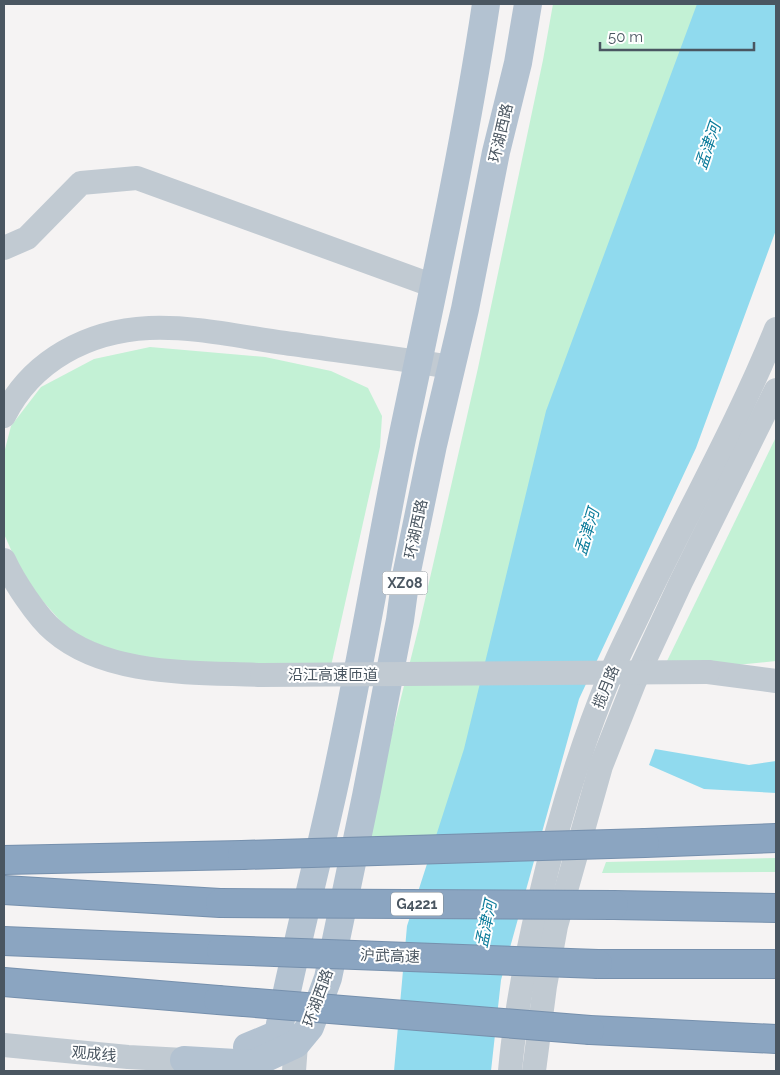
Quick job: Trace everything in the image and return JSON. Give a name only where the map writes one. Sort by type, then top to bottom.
[{"type":"highway","points":[[4,860],[242,855],[776,838]]},
{"type":"highway","name":"G4221","points":[[4,890],[220,902],[776,908]]},
{"type":"highway","name":"沪武高速","points":[[4,940],[598,964],[776,964]]},
{"type":"highway","points":[[4,982],[590,1030],[776,1039]]},
{"type":"main road","name":"环湖西路","points":[[184,1060],[240,1049],[278,1034],[333,791],[434,286],[477,63],[486,4]]},
{"type":"main road","name":"环湖西路","points":[[184,1060],[253,1064],[296,1044],[310,1027],[328,978],[368,786],[400,620],[406,576],[433,445],[465,309],[496,152],[518,63],[528,4]]},
{"type":"street","points":[[4,248],[27,238],[81,182],[137,178],[434,286]]},
{"type":"street","points":[[4,416],[21,388],[50,360],[87,341],[128,330],[152,328],[195,331],[451,367]]},
{"type":"street","name":"揽月路","points":[[510,1071],[522,985],[534,924],[561,815],[578,762],[609,678],[662,566],[758,374],[776,329]]},
{"type":"street","name":"揽月路","points":[[534,1071],[545,986],[556,926],[601,766],[634,683],[677,590],[776,390]]},
{"type":"street","name":"沿江高速匝道","points":[[4,560],[26,598],[53,631],[75,646],[127,665],[164,670],[262,675],[776,673]]},
{"type":"street","name":"沿江高速匝道","points":[[708,672],[776,681]]},
{"type":"street","points":[[294,1071],[296,1044]]},
{"type":"street","name":"观成线","points":[[4,1045],[128,1057],[184,1060]]},
{"type":"green space","points":[[553,4],[736,4],[482,848],[363,849],[419,626],[478,368],[543,60]]},
{"type":"green space","points":[[150,347],[265,357],[331,371],[368,388],[382,416],[380,447],[331,666],[187,664],[125,655],[71,633],[25,581],[4,534],[4,453],[11,426],[41,387],[94,359]]},
{"type":"green space","points":[[776,437],[776,661],[726,666],[666,663]]},
{"type":"green space","points":[[776,858],[776,872],[602,873],[606,862]]},
{"type":"water","name":"孟津河","points":[[697,4],[776,4],[776,230],[696,448],[579,699],[501,980],[491,1071],[394,1071],[407,926],[464,749],[546,411]]},
{"type":"water","points":[[655,749],[749,765],[776,761],[776,793],[704,789],[649,765]]}]
